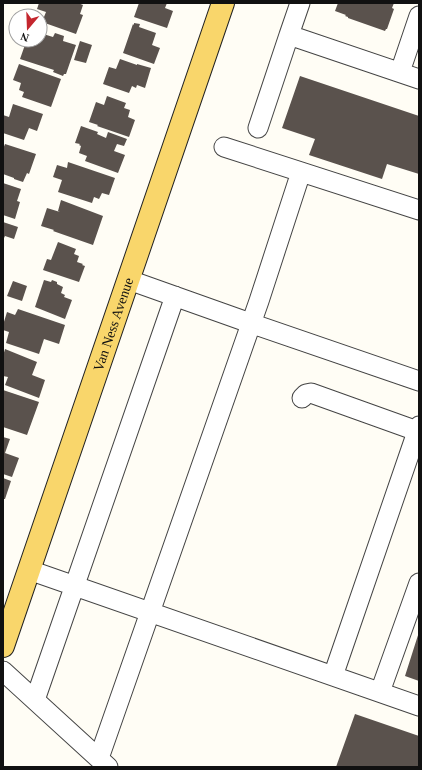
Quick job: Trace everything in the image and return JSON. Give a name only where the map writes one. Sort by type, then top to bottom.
[{"type":"main road","name":"Van Ness Avenue","points":[[3,646],[224,3]]},
{"type":"lane","points":[[258,128],[300,3]]},
{"type":"lane","points":[[400,72],[419,16]]},
{"type":"lane","points":[[289,35],[419,79]]},
{"type":"lane","points":[[224,147],[419,210]]},
{"type":"lane","points":[[3,672],[104,763],[150,612],[250,323],[259,301],[301,172]]},
{"type":"lane","points":[[129,280],[419,381]]},
{"type":"lane","points":[[34,700],[73,592],[175,296]]},
{"type":"lane","points":[[302,398],[306,394],[311,393],[418,428],[333,676]]},
{"type":"lane","points":[[29,570],[73,592],[150,612],[419,706]]},
{"type":"lane","points":[[380,692],[419,583]]},
{"type":"building","points":[[39,3],[78,3],[83,5],[80,14],[83,15],[76,34],[48,24],[48,8],[37,8]]},
{"type":"building","points":[[139,3],[167,3],[165,8],[173,11],[167,28],[134,17]]},
{"type":"building","points":[[338,3],[394,3],[392,8],[394,9],[385,31],[348,18],[345,16],[346,15],[335,11]]},
{"type":"building","points":[[134,23],[140,24],[139,27],[156,33],[152,45],[160,48],[154,64],[123,53]]},
{"type":"building","points":[[55,33],[64,36],[63,41],[76,45],[66,74],[63,76],[53,72],[54,70],[20,59],[24,48],[48,48],[48,35],[53,37]]},
{"type":"building","points":[[80,41],[92,45],[86,63],[74,60]]},
{"type":"building","points":[[120,59],[151,68],[145,88],[137,85],[136,88],[132,86],[129,93],[103,84],[109,67],[116,69]]},
{"type":"building","points":[[19,64],[61,79],[51,107],[22,97],[24,92],[19,90],[21,83],[13,80]]},
{"type":"building","points":[[300,76],[419,116],[419,174],[387,164],[382,179],[309,155],[315,139],[282,128]]},
{"type":"building","points":[[107,96],[126,103],[124,108],[130,110],[128,117],[135,120],[129,137],[89,122],[96,102],[104,105]]},
{"type":"building","points":[[13,104],[43,114],[37,131],[29,128],[24,140],[3,133],[3,115],[9,117]]},
{"type":"building","points":[[81,126],[98,132],[97,134],[106,138],[108,132],[127,139],[124,146],[117,144],[114,151],[125,155],[118,173],[85,161],[87,156],[79,153],[81,146],[79,145],[80,144],[75,143]]},
{"type":"building","points":[[5,144],[36,154],[29,174],[27,173],[23,182],[3,174],[3,149]]},
{"type":"building","points":[[68,162],[115,178],[109,195],[102,193],[99,199],[94,197],[92,203],[58,192],[62,180],[53,177],[57,165],[67,168]]},
{"type":"building","points":[[3,183],[21,189],[17,201],[20,202],[15,219],[3,215]]},
{"type":"building","points":[[61,200],[103,216],[93,245],[41,226],[47,208],[60,212],[58,211]]},
{"type":"building","points":[[3,222],[18,227],[14,239],[5,236],[3,240]]},
{"type":"building","points":[[58,242],[76,249],[74,254],[79,256],[77,262],[85,266],[79,282],[43,270],[47,259],[51,260]]},
{"type":"building","points":[[44,280],[51,282],[52,280],[57,282],[57,284],[63,287],[61,293],[65,295],[64,297],[72,300],[65,319],[35,307]]},
{"type":"building","points":[[13,281],[27,286],[22,301],[7,296]]},
{"type":"building","points":[[18,309],[65,325],[59,344],[44,339],[39,354],[6,343],[9,332],[3,330],[3,325],[7,312],[15,315]]},
{"type":"building","points":[[5,349],[37,362],[32,375],[45,380],[39,398],[5,385],[8,377],[3,376],[3,356]]},
{"type":"building","points":[[3,390],[39,402],[27,435],[3,427]]},
{"type":"building","points":[[3,437],[10,439],[5,453],[19,458],[12,477],[3,474]]},
{"type":"building","points":[[3,478],[11,481],[5,499],[3,499]]},
{"type":"building","points":[[419,632],[419,681],[405,676]]},
{"type":"building","points":[[355,714],[419,736],[419,767],[336,767]]}]
